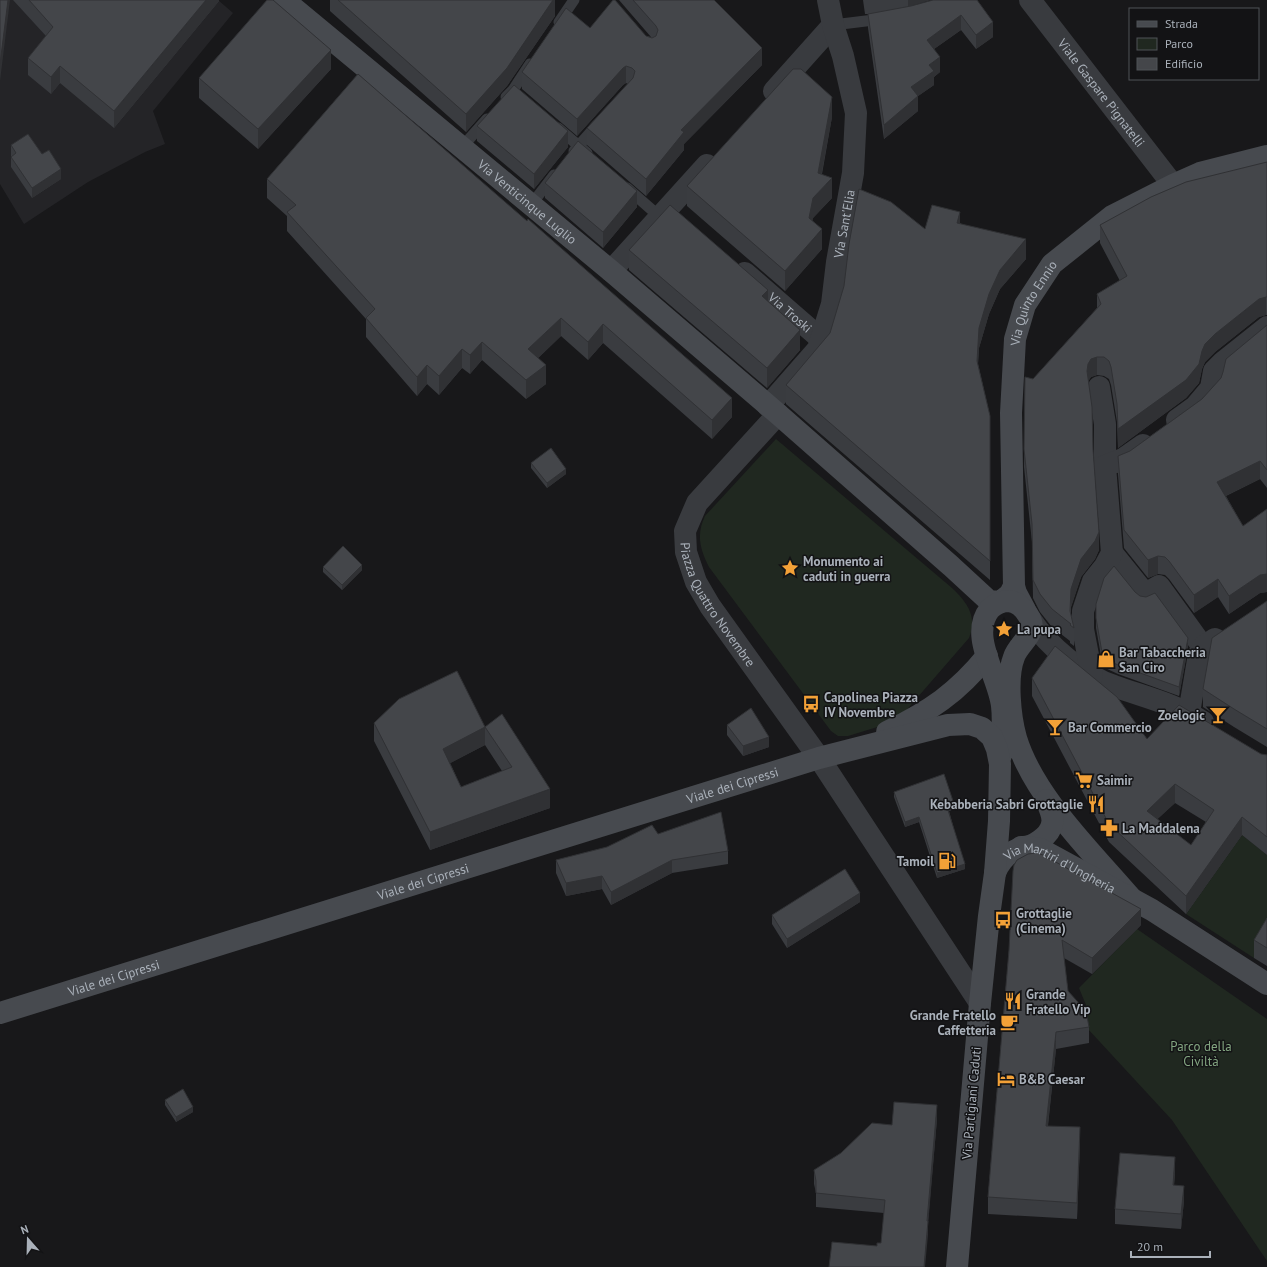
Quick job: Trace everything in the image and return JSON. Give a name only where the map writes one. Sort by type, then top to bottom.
[{"type":"street","name":"Via Sant'Elia","points":[[773,410],[818,349],[832,304],[837,262],[853,173],[856,113],[828,0]]},
{"type":"street","name":"Viale Gaspare Pignatelli","points":[[1030,0],[1173,185]]},
{"type":"street","name":"Via Venticinque Luglio","points":[[295,3],[462,147],[611,271],[773,410]]},
{"type":"street","points":[[759,107],[833,25]]},
{"type":"street","points":[[611,271],[722,148]]},
{"type":"street","name":"Via Quinto Ennio","points":[[1028,615],[1016,593],[1014,586],[1012,413],[1015,340],[1025,305],[1052,264],[1112,216],[1200,173],[1267,156]]},
{"type":"street","points":[[665,212],[687,222]]},
{"type":"street","name":"Via Troski","points":[[728,258],[821,339]]},
{"type":"street","points":[[1105,466],[1124,459],[1195,408],[1211,388],[1214,371],[1267,327]]},
{"type":"street","points":[[1092,676],[1083,629],[1083,611],[1093,581],[1105,566],[1112,553],[1105,466],[1105,424],[1099,387]]},
{"type":"street","points":[[773,410],[990,601],[1007,601],[1018,604],[1043,636],[1058,650],[1092,676],[1113,686],[1189,713],[1221,734]]},
{"type":"street","name":"Piazza Quattro Novembre","points":[[773,410],[697,503],[685,531],[686,552],[696,582],[710,606],[819,758],[980,1003]]},
{"type":"street","points":[[1112,553],[1145,594],[1159,586],[1203,647]]},
{"type":"street","points":[[995,873],[999,821],[1003,707],[999,688],[983,643],[982,626],[984,618],[988,612],[993,606],[1010,594],[1014,586]]},
{"type":"street","name":"Via Martiri d'Ungheria","points":[[1028,615],[1031,631],[1028,638],[1016,651],[1009,685],[1016,737],[1031,772],[1043,792],[1069,826],[1132,899]]},
{"type":"street","points":[[1189,713],[1199,654],[1203,647],[1229,630]]},
{"type":"street","points":[[846,751],[901,725],[945,699],[973,673],[987,656]]},
{"type":"street","points":[[846,751],[948,725],[970,724],[982,728],[992,737],[997,749],[1000,764]]},
{"type":"street","name":"Viale dei Cipressi","points":[[0,1013],[819,758],[846,751]]},
{"type":"street","points":[[999,821],[1004,837],[1011,844],[1024,848],[1039,841],[1047,835],[1052,824],[1052,813],[1043,792]]},
{"type":"street","name":"Via Martiri d'Ungheria","points":[[995,873],[1000,860],[1014,851],[1033,847],[1040,849],[1152,910],[1267,984]]},
{"type":"street","name":"Via Partigiani Caduti","points":[[957,1267],[980,1003],[995,873]]},
{"type":"lane","points":[[552,32],[574,0]]},
{"type":"lane","points":[[833,25],[895,16]]},
{"type":"lane","points":[[462,147],[495,110],[516,92],[535,58]]},
{"type":"lane","points":[[569,157],[603,118]]},
{"type":"lane","points":[[548,120],[596,161]]},
{"type":"lane","points":[[531,205],[559,169]]},
{"type":"lane","points":[[619,181],[665,212]]},
{"type":"shaded area","points":[[0,0],[218,0],[233,13],[153,111],[165,144],[145,152],[88,182],[24,224],[0,184]]},
{"type":"green space","points":[[776,439],[952,588],[970,610],[972,623],[969,638],[897,721],[848,736],[838,736],[831,731],[709,567],[700,542],[702,523],[705,516]]},
{"type":"green space","points":[[1242,835],[1267,855],[1267,936],[1254,958],[1186,914]]},
{"type":"green space","name":"Parco della Civiltà","points":[[1137,929],[1267,1019],[1267,1261],[1172,1120],[1076,1016],[1086,1005],[1079,988]]},
{"type":"building","points":[[0,0],[8,0],[0,64]]},
{"type":"building","points":[[29,0],[206,0],[114,111],[60,66],[51,77],[28,58],[53,27]]},
{"type":"building","points":[[267,0],[273,0],[331,50],[258,129],[199,78]]},
{"type":"building","points":[[338,0],[553,0],[507,68],[466,114]]},
{"type":"building","points":[[613,0],[615,0],[646,36],[652,38],[656,36],[658,30],[656,26],[633,0],[714,0],[762,48],[681,130],[684,132],[646,179],[587,128],[633,78],[635,71],[632,68],[626,66],[623,68],[577,119],[522,72],[566,8],[590,28]]},
{"type":"building","points":[[933,0],[977,0],[993,22],[976,35],[961,15],[927,40],[940,57],[929,65],[934,71],[911,87],[918,96],[884,125],[868,14],[911,6]]},
{"type":"building","points":[[793,69],[801,69],[832,97],[818,173],[832,178],[813,198],[809,218],[822,229],[785,271],[687,186]]},
{"type":"building","points":[[358,74],[527,221],[528,219],[732,398],[712,420],[603,324],[588,342],[561,318],[528,349],[546,365],[526,380],[482,342],[470,355],[462,349],[439,376],[427,365],[417,377],[366,318],[375,309],[287,212],[296,205],[267,179]]},
{"type":"building","points":[[514,85],[568,131],[534,174],[477,126]]},
{"type":"building","points":[[28,134],[42,154],[49,150],[61,169],[32,188],[11,157],[16,153],[11,145]]},
{"type":"building","points":[[578,141],[637,191],[603,232],[545,183]]},
{"type":"building","points":[[1267,162],[1267,297],[1259,299],[1215,334],[1205,344],[1199,364],[1186,380],[1118,429],[1117,404],[1109,361],[1104,357],[1097,357],[1091,359],[1088,364],[1087,371],[1092,407],[1093,449],[1099,532],[1095,541],[1081,559],[1071,589],[1070,611],[1074,628],[1052,609],[1040,594],[1033,580],[1032,524],[1024,449],[1025,377],[1033,379],[1101,304],[1097,294],[1127,276],[1100,225],[1151,197],[1186,182]]},
{"type":"building","points":[[859,189],[891,202],[925,229],[932,205],[960,212],[957,223],[1026,239],[1000,270],[989,294],[979,328],[977,361],[990,416],[990,561],[786,385],[830,333],[844,286],[849,244]]},
{"type":"building","points":[[670,205],[768,290],[762,296],[800,330],[767,368],[629,250]]},
{"type":"building","points":[[1267,325],[1267,470],[1260,461],[1217,482],[1243,526],[1267,509],[1267,574],[1260,575],[1229,596],[1218,579],[1194,595],[1165,557],[1158,556],[1148,560],[1124,530],[1118,456],[1130,451],[1202,399],[1221,378],[1226,359]]},
{"type":"building","points":[[551,448],[566,469],[547,483],[531,463]]},
{"type":"building","points":[[343,546],[362,565],[342,585],[323,567]]},
{"type":"building","points":[[1114,566],[1140,596],[1146,597],[1155,593],[1188,638],[1179,687],[1103,658],[1096,618],[1096,604],[1104,578]]},
{"type":"building","points":[[1267,601],[1267,729],[1203,689],[1212,638]]},
{"type":"building","points":[[1055,646],[1117,697],[1147,739],[1179,705],[1261,754],[1267,755],[1267,837],[1242,817],[1186,896],[1109,824],[1032,678]],"holes":[[[1175,784],[1214,810],[1191,845],[1147,811]]]},
{"type":"building","points":[[457,671],[485,727],[502,714],[550,789],[430,832],[374,723],[399,699]],"holes":[[[485,727],[512,767],[461,787],[443,749]]]},
{"type":"building","points":[[751,708],[769,737],[743,746],[727,725]]},
{"type":"building","points":[[944,774],[954,804],[947,807],[965,864],[937,873],[919,817],[905,822],[894,792]]},
{"type":"building","points":[[721,812],[728,851],[672,860],[611,892],[602,876],[566,883],[556,860],[607,847],[652,825],[658,834]]},
{"type":"building","points":[[1036,853],[1043,855],[1141,909],[1092,958],[1062,940],[1068,991],[1086,1011],[1089,1027],[1056,1032],[1046,1126],[1080,1127],[1077,1203],[988,1197],[1009,950],[1013,871],[1017,860],[1028,854]]},
{"type":"building","points":[[845,869],[860,893],[787,939],[772,915]]},
{"type":"building","points":[[1267,918],[1267,948],[1254,940]]},
{"type":"building","points":[[183,1089],[193,1107],[176,1117],[165,1100]]},
{"type":"building","points":[[894,1102],[937,1105],[924,1267],[829,1267],[832,1242],[877,1246],[877,1243],[881,1243],[885,1200],[816,1193],[814,1170],[841,1153],[872,1123],[892,1125]]},
{"type":"building","points":[[1120,1153],[1175,1157],[1173,1185],[1184,1186],[1181,1214],[1115,1209]]},
{"type":"place","name":"Monumento ai caduti in guerra","points":[[790,568]]},
{"type":"place","name":"La pupa","points":[[1004,629]]},
{"type":"place","name":"Bar Tabaccheria San Ciro","points":[[1106,659]]},
{"type":"place","name":"Capolinea Piazza IV Novembre","points":[[811,704]]},
{"type":"place","name":"Zoelogic","points":[[1218,715]]},
{"type":"place","name":"Bar Commercio","points":[[1055,727]]},
{"type":"place","name":"Saimir","points":[[1084,780]]},
{"type":"place","name":"Kebabberia Sabri Grottaglie","points":[[1096,804]]},
{"type":"place","name":"La Maddalena","points":[[1109,828]]},
{"type":"place","name":"Tamoil","points":[[947,861]]},
{"type":"place","name":"Grottaglie (Cinema)","points":[[1003,920]]},
{"type":"place","name":"Grande Fratello Vip","points":[[1013,1001]]},
{"type":"place","name":"Grande Fratello Caffetteria","points":[[1009,1022]]},
{"type":"place","name":"B&B Caesar","points":[[1006,1079]]}]
